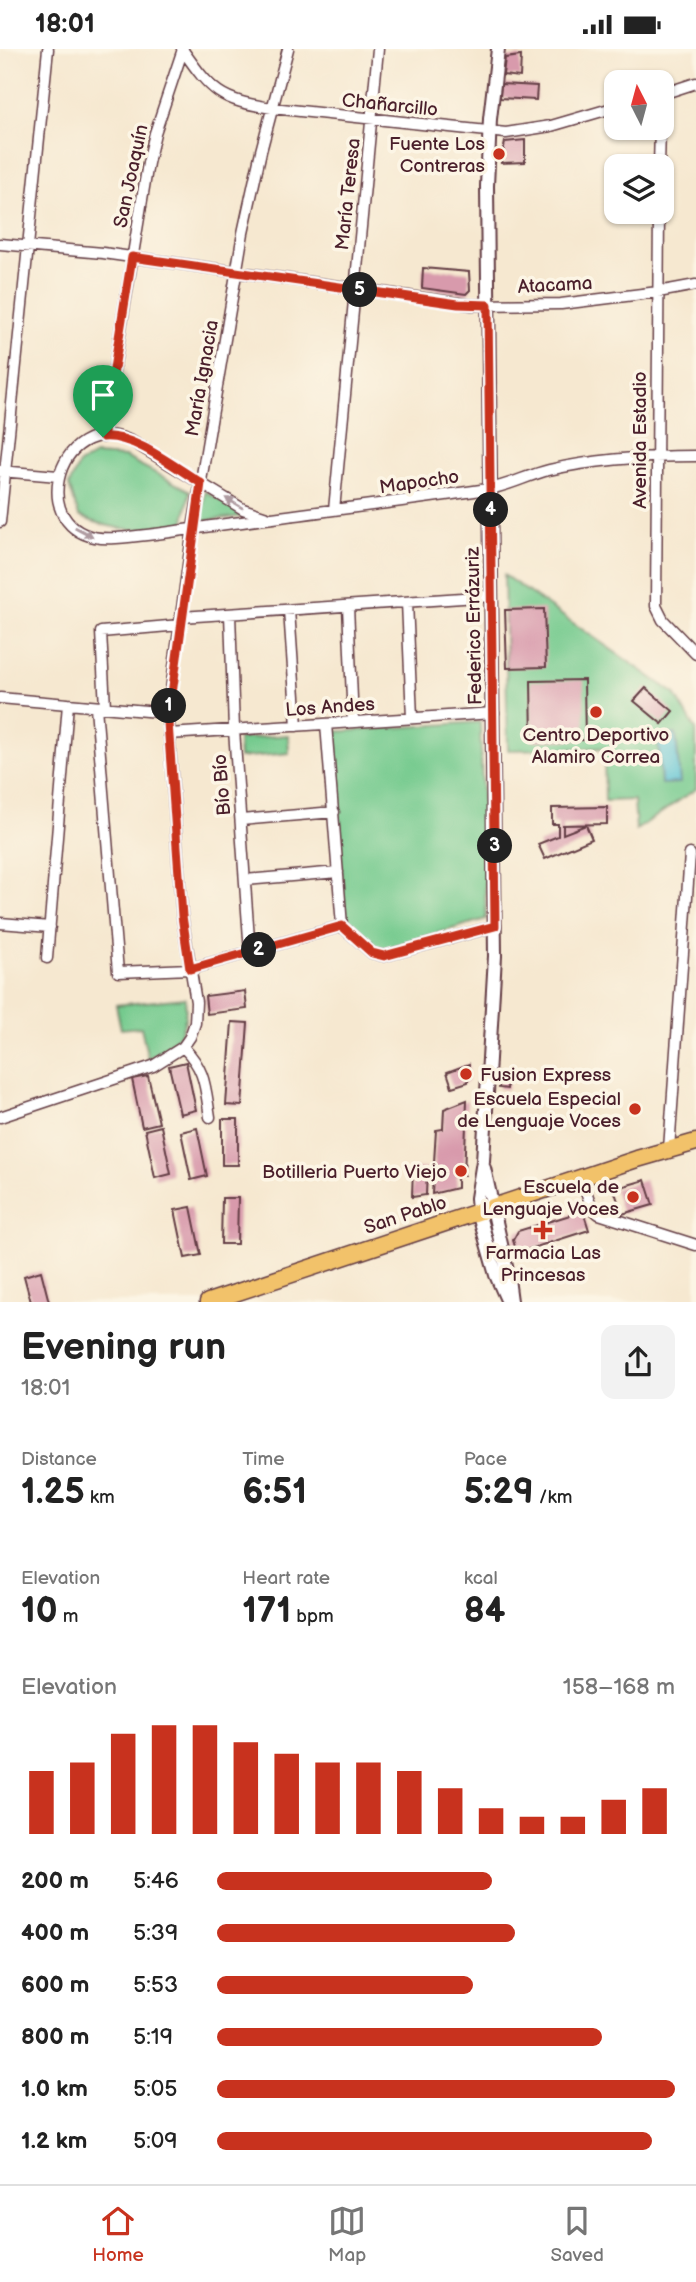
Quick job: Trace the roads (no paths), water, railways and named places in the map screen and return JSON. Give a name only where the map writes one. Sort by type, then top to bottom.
[{"type":"main road","name":"San Pablo","points":[[208,1302],[696,1142]]},
{"type":"street","points":[[0,522],[2,472],[48,49]]},
{"type":"street","name":"Chañarcillo","points":[[183,49],[197,72],[222,96],[272,108],[506,133],[551,126],[604,111]]},
{"type":"street","name":"San Joaquín","points":[[103,437],[150,152],[183,49]]},
{"type":"street","name":"María Ignacia","points":[[183,1047],[193,1031],[196,1015],[182,916],[169,713],[193,528],[236,272],[251,193],[288,49]]},
{"type":"street","name":"María Teresa","points":[[334,510],[378,49]]},
{"type":"street","name":"Federico Errázuriz","points":[[498,49],[489,132],[487,186],[494,713],[494,990],[483,1161],[477,1191],[485,1210],[496,1275],[510,1302]]},
{"type":"street","points":[[674,90],[696,83]]},
{"type":"street","name":"Avenida Estadio","points":[[659,224],[656,606],[663,620],[696,654]]},
{"type":"street","name":"Atacama","points":[[0,244],[132,257],[472,305],[561,304],[696,285]]},
{"type":"street","name":"Mapocho","points":[[103,437],[118,436],[133,442],[243,509],[270,518]]},
{"type":"street","points":[[2,472],[58,476],[71,453],[85,442],[103,437]]},
{"type":"street","name":"Mapocho","points":[[58,476],[57,495],[69,522],[88,536],[101,539],[490,489],[558,468],[657,456],[696,456]]},
{"type":"street","points":[[342,926],[190,969],[118,972],[101,707],[101,632],[230,614],[492,596]]},
{"type":"street","points":[[407,602],[412,718]]},
{"type":"street","points":[[348,606],[353,722]]},
{"type":"street","points":[[289,610],[297,726]]},
{"type":"street","name":"Bío Bío","points":[[230,614],[234,730],[250,953]]},
{"type":"street","points":[[0,698],[169,713]]},
{"type":"street","points":[[47,958],[68,704]]},
{"type":"street","name":"Los Andes","points":[[169,734],[494,713]]},
{"type":"street","points":[[327,724],[342,926],[372,953],[384,956],[495,926]]},
{"type":"street","points":[[241,820],[334,812]]},
{"type":"street","points":[[669,1149],[690,854]]},
{"type":"street","points":[[245,880],[338,872]]},
{"type":"street","points":[[0,923],[50,927]]},
{"type":"street","points":[[0,1117],[153,1066],[183,1047],[195,1059],[203,1075],[210,1117]]},
{"type":"street","points":[[581,1178],[592,1207],[598,1214],[696,1245]]},
{"type":"water","points":[[676,734],[680,783],[661,784],[658,735]]},
{"type":"place","name":"Fuente Los Contreras","points":[[499,154]]},
{"type":"place","name":"Centro Deportivo Alamiro Correa","points":[[596,712]]},
{"type":"place","name":"Fusion Express","points":[[466,1074]]},
{"type":"place","name":"Escuela Especial de Lenguaje Voces","points":[[635,1109]]},
{"type":"place","name":"Botilleria Puerto Viejo","points":[[461,1171]]},
{"type":"place","name":"Escuela de Lenguaje Voces","points":[[633,1197]]},
{"type":"place","name":"Farmacia Las Princesas","points":[[543,1230]]}]
